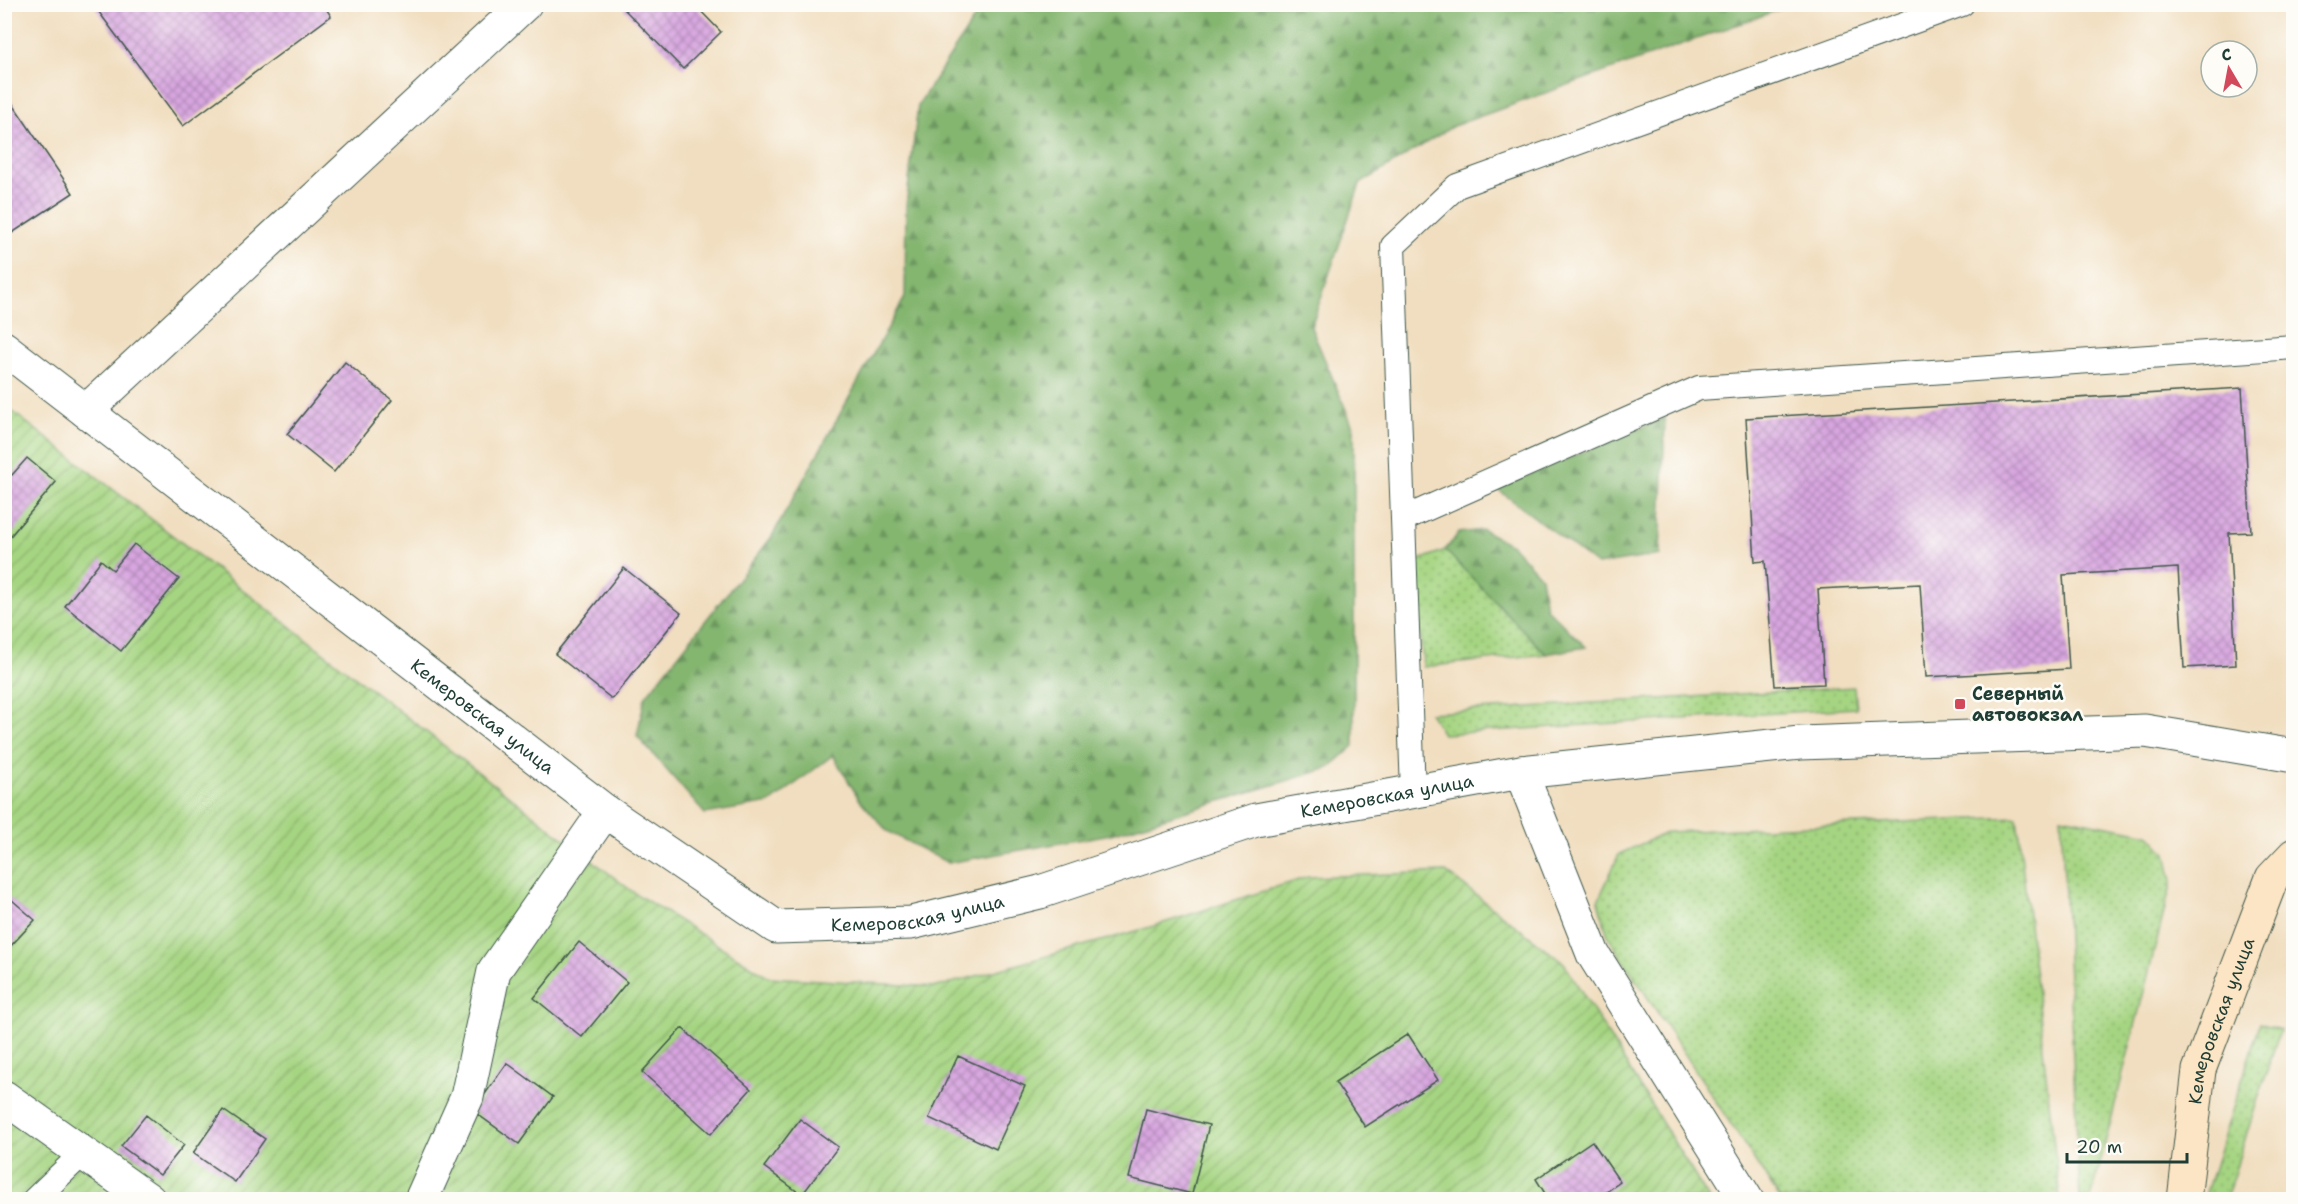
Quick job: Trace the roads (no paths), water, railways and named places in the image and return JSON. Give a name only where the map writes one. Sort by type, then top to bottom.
[{"type":"main road","name":"Кемеровская улица","points":[[2184,1200],[2199,1070],[2272,878],[2294,855]]},
{"type":"street","points":[[86,411],[525,4]]},
{"type":"street","name":"Кемеровская улица","points":[[4,348],[605,811],[777,927],[912,923],[1040,892],[1256,820],[1521,772],[1800,743],[2145,731],[2294,756]]},
{"type":"street","points":[[1521,772],[1593,954],[1747,1200]]},
{"type":"street","points":[[421,1200],[466,1097],[494,971],[605,811]]},
{"type":"street","points":[[4,1097],[148,1200]]},
{"type":"lane","points":[[1413,792],[1393,246],[1457,186],[1962,4]]},
{"type":"lane","points":[[1403,519],[1699,388],[2294,347]]},
{"type":"lane","points":[[34,1200],[83,1153]]},
{"type":"place","name":"Северный автовокзал","points":[[1960,704]]}]
